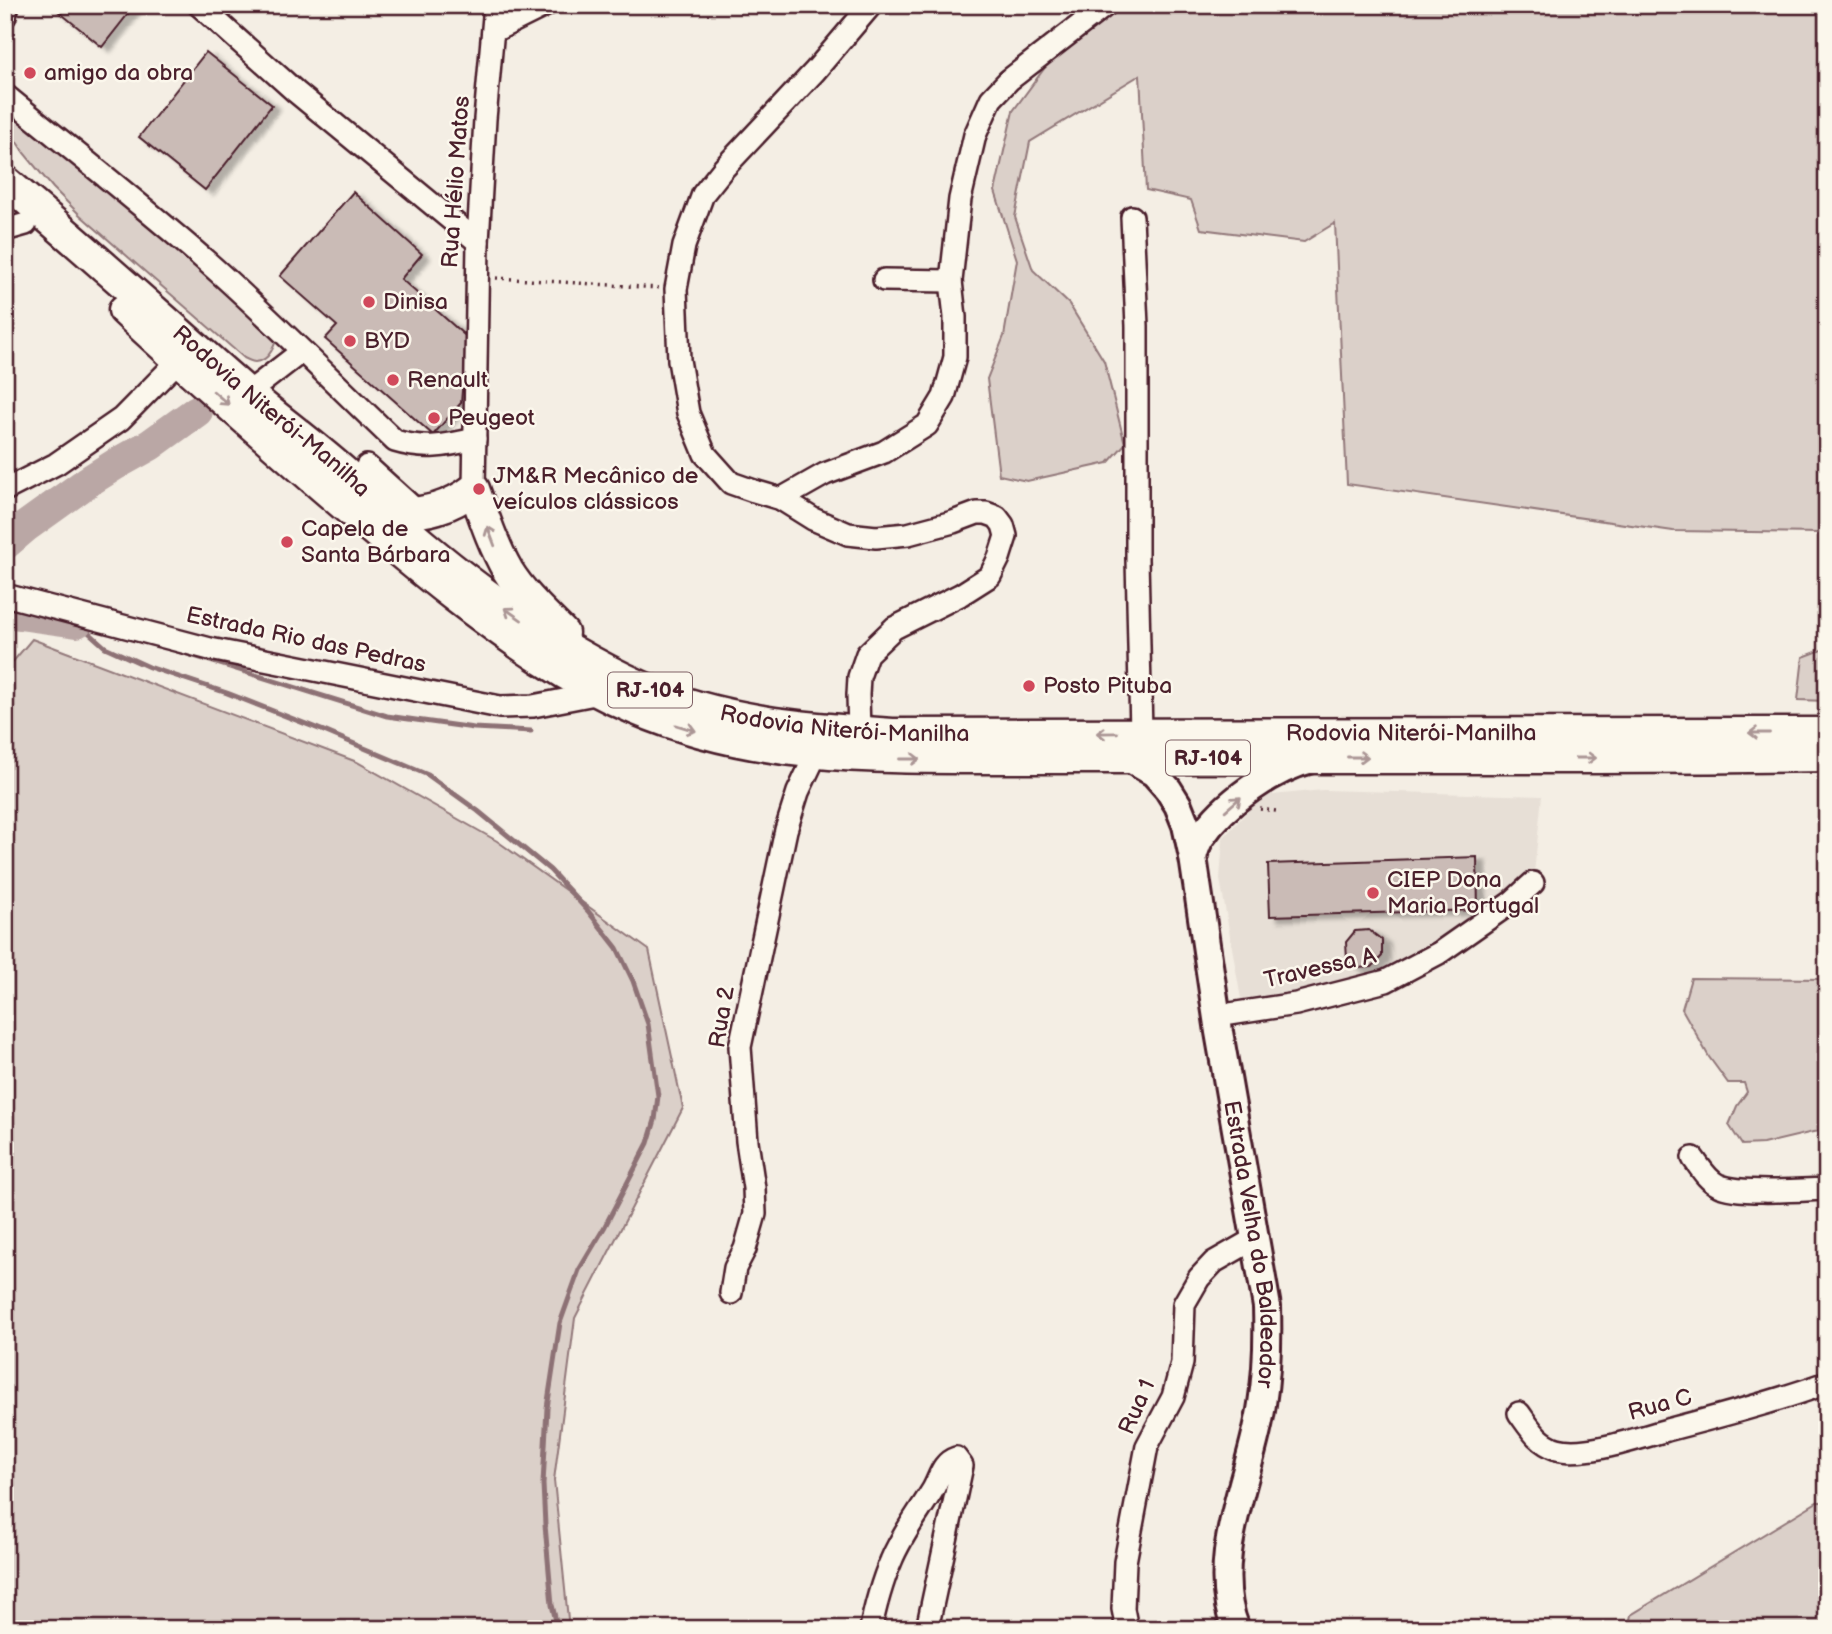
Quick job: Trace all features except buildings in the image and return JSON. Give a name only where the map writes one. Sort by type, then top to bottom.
[{"type":"highway","name":"Rodovia Niterói-Manilha","points":[[5,181],[248,393],[360,473],[495,602],[595,663],[642,687],[702,708],[755,721],[859,732],[1321,757],[1827,756]]},
{"type":"highway","name":"Rodovia Niterói-Manilha","points":[[12,220],[103,290],[178,361],[415,565],[510,640],[600,693],[659,719],[713,737],[816,754],[897,759],[1135,746],[1827,733]]},
{"type":"highway","points":[[404,514],[448,506],[474,489],[494,544],[509,572],[553,623],[595,663]]},
{"type":"main road","name":"Estrada Velha do Baldeador","points":[[1135,746],[1153,773],[1168,789],[1186,825],[1267,1307],[1268,1348],[1262,1405],[1229,1544],[1225,1581],[1231,1617],[1236,1629]]},
{"type":"main road","points":[[1193,857],[1199,839],[1212,823],[1250,790],[1294,764],[1321,757]]},
{"type":"street","points":[[5,16],[8,5]]},
{"type":"street","points":[[199,5],[296,92],[478,242]]},
{"type":"street","name":"Rua Hélio Matos","points":[[474,489],[476,277],[495,5]]},
{"type":"street","points":[[494,31],[546,5]]},
{"type":"street","points":[[859,732],[859,677],[867,654],[894,628],[960,595],[990,576],[1006,536],[1003,525],[997,517],[977,513],[908,534],[876,537],[848,534],[813,519],[781,499],[731,483],[705,454],[688,413],[679,360],[676,289],[684,246],[703,194],[723,169],[815,72],[871,5]]},
{"type":"street","points":[[781,499],[825,474],[884,452],[927,425],[944,397],[955,357],[955,317],[951,281],[960,198],[975,135],[991,99],[1009,80],[1106,5]]},
{"type":"street","points":[[5,95],[205,260],[276,324],[301,352],[395,441],[411,446],[433,447],[475,439]]},
{"type":"street","points":[[1132,217],[1137,326],[1135,746]]},
{"type":"street","points":[[884,280],[951,281]]},
{"type":"street","points":[[248,393],[301,352]]},
{"type":"street","points":[[5,490],[56,464],[121,419],[178,361]]},
{"type":"street","points":[[360,473],[395,441]]},
{"type":"street","name":"Estrada Rio das Pedras","points":[[5,595],[210,649],[500,707],[533,706],[600,693]]},
{"type":"street","name":"Rua 2","points":[[731,1293],[735,1268],[745,1248],[755,1214],[740,1047],[786,830],[798,792],[816,754]]},
{"type":"street","name":"Travessa A","points":[[1217,1016],[1296,1004],[1386,981],[1439,953],[1502,910],[1533,883]]},
{"type":"street","points":[[1693,1158],[1703,1173],[1716,1185],[1733,1190],[1827,1189]]},
{"type":"street","name":"Rua 1","points":[[1126,1629],[1125,1562],[1147,1446],[1173,1397],[1181,1363],[1184,1304],[1199,1278],[1214,1262],[1256,1238]]},
{"type":"street","name":"Rua C","points":[[1519,1413],[1537,1438],[1555,1448],[1572,1452],[1618,1444],[1781,1400],[1827,1383]]},
{"type":"street","points":[[872,1629],[890,1562],[934,1488],[941,1471],[949,1460],[956,1458],[961,1466],[927,1629]]},
{"type":"path","points":[[476,277],[676,289]]},
{"type":"shaded area","points":[[1123,5],[1827,5],[1827,551],[1819,533],[1673,531],[1347,484],[1335,223],[1304,242],[1201,229],[1191,200],[1146,190],[1140,75],[1030,142],[1015,217],[1033,270],[1069,304],[1104,361],[1125,444],[1108,463],[1027,481],[999,475],[987,379],[1004,336],[1017,260],[995,191],[1013,111],[1052,58]]},
{"type":"shaded area","points":[[5,101],[278,331],[274,346],[265,359],[255,362],[244,358],[80,215],[24,153],[5,124]]},
{"type":"shaded area","points":[[32,639],[357,762],[497,841],[649,950],[683,1108],[575,1318],[554,1480],[569,1629],[5,1629],[5,671]]},
{"type":"shaded area","points":[[1827,648],[1827,701],[1798,700],[1803,657]]},
{"type":"shaded area","name":"CIEP Dona Maria Portugal","points":[[1323,790],[1542,796],[1533,883],[1512,902],[1384,972],[1330,986],[1241,999],[1220,879],[1223,838],[1262,796]]},
{"type":"shaded area","points":[[1691,978],[1827,979],[1827,1130],[1763,1144],[1742,1145],[1729,1125],[1747,1092],[1744,1083],[1728,1083],[1709,1057],[1682,1009]]},
{"type":"shaded area","points":[[1817,1502],[1827,1502],[1827,1629],[1628,1629],[1631,1615]]},
{"type":"waterway","points":[[5,544],[89,481],[150,445],[197,411]]},
{"type":"waterway","points":[[5,612],[77,622]]},
{"type":"waterway","points":[[77,622],[105,647],[149,667],[227,693],[428,775],[478,811],[550,870],[588,911],[617,948],[633,981],[648,1024],[658,1096],[648,1143],[579,1270],[560,1323],[547,1408],[543,1484],[552,1605],[558,1629]]},
{"type":"waterway","points":[[178,651],[387,716],[474,728],[531,731]]},
{"type":"place","name":"amigo da obra","points":[[30,73]]},
{"type":"place","name":"Dinisa","points":[[369,302]]},
{"type":"place","name":"BYD","points":[[350,341]]},
{"type":"place","name":"Renault","points":[[393,380]]},
{"type":"place","name":"Peugeot","points":[[434,418]]},
{"type":"place","name":"JM&R Mecânico de veículos clássicos","points":[[479,489]]},
{"type":"place","name":"Capela de Santa Bárbara","points":[[287,542]]},
{"type":"place","name":"Posto Pituba","points":[[1029,686]]},
{"type":"place","name":"CIEP Dona Maria Portugal","points":[[1373,893]]}]
